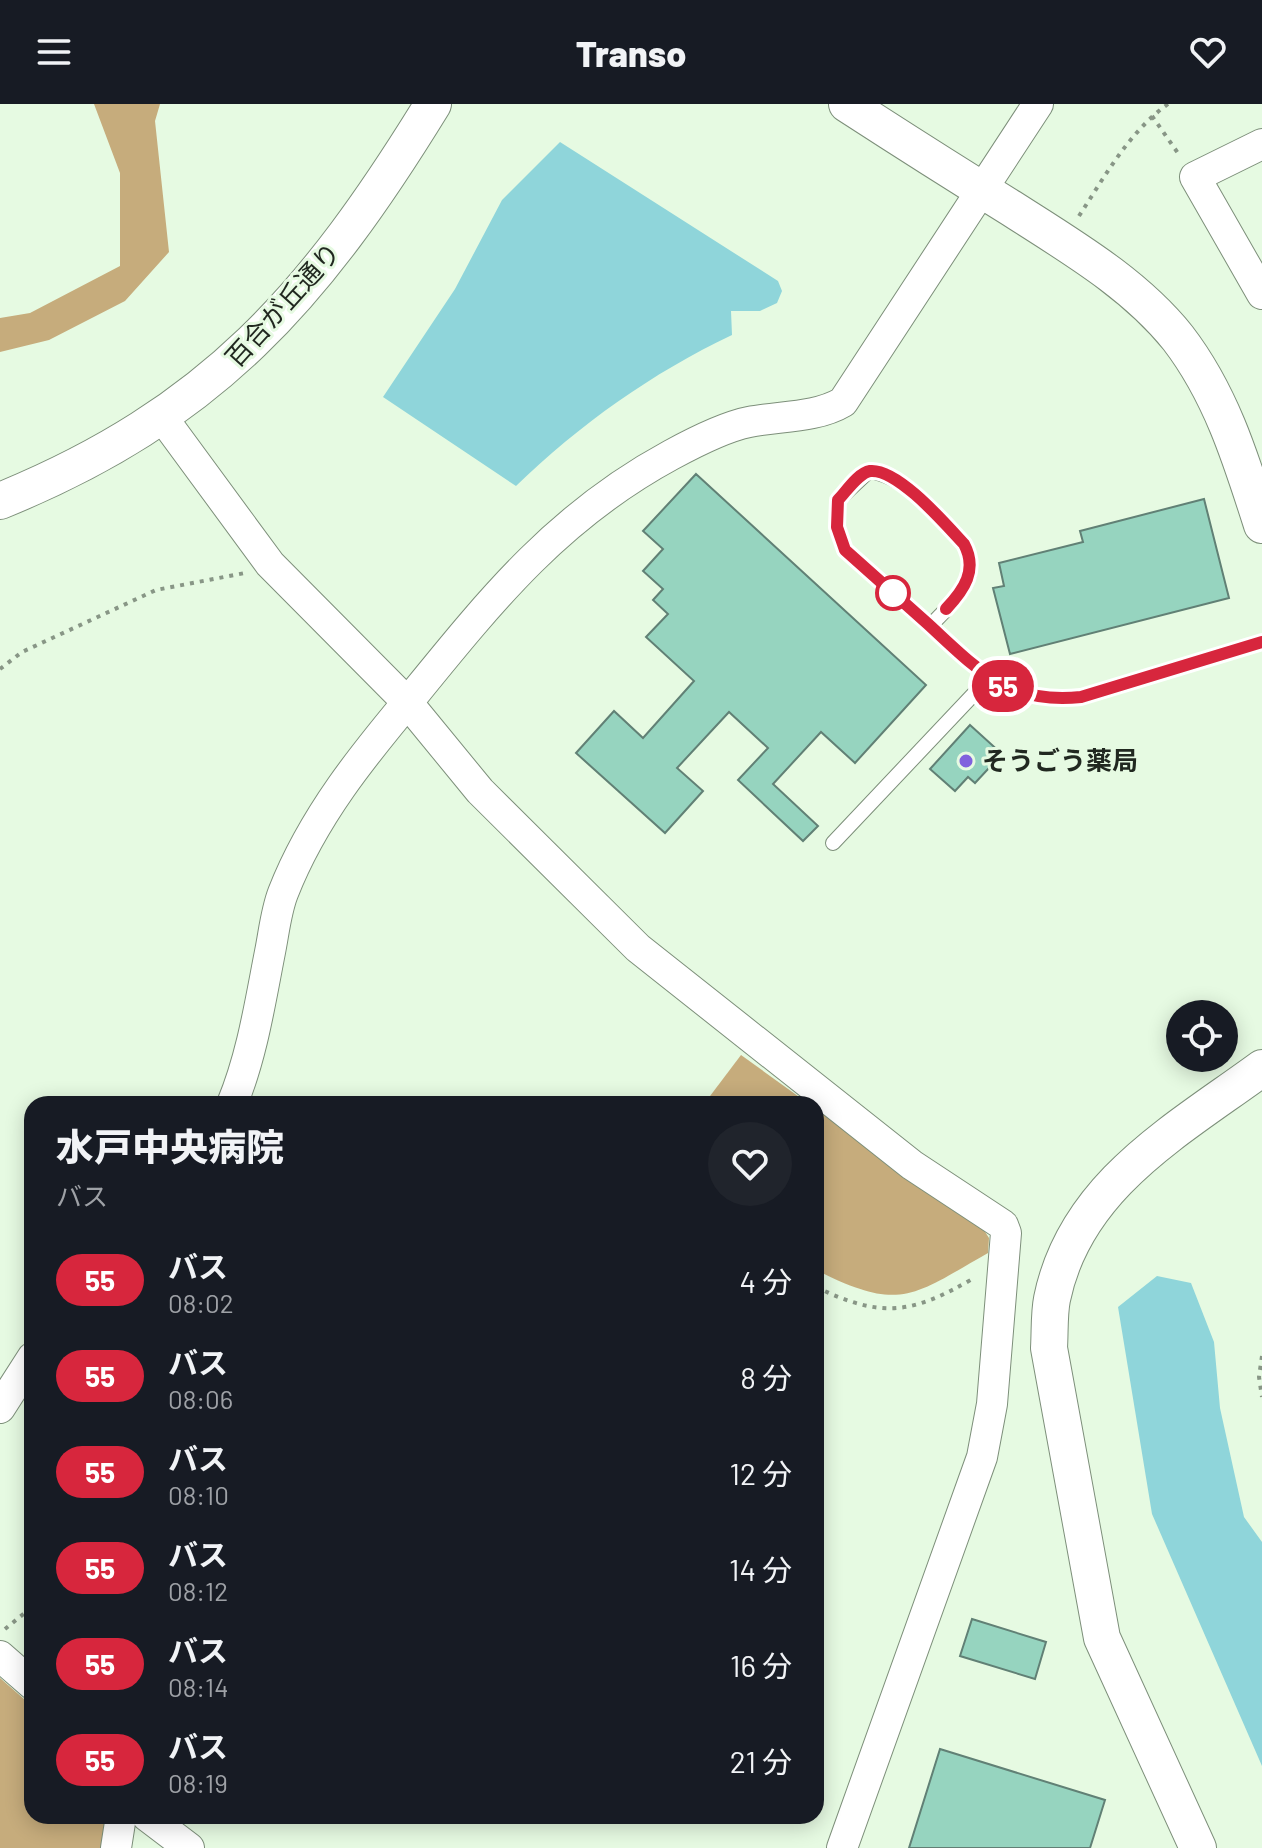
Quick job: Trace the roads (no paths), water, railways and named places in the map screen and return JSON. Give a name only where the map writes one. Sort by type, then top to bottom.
[{"type":"street","name":"百合が丘通り","points":[[0,501],[112,448],[162,417],[216,377],[299,295],[339,246],[433,104]]},
{"type":"street","points":[[847,104],[1063,241],[1123,284],[1158,315],[1179,340],[1229,424],[1262,525]]},
{"type":"street","points":[[235,1096],[247,1063],[281,896],[327,804],[407,702],[496,595],[547,542],[601,498],[672,454],[745,422],[819,412],[843,402],[984,191],[1038,104]]},
{"type":"street","points":[[1262,144],[1195,177],[1262,294]]},
{"type":"street","points":[[162,417],[270,564],[407,702],[480,791],[638,948],[912,1165],[1003,1225],[1006,1233],[992,1404],[982,1457],[842,1848]]},
{"type":"street","points":[[1198,1848],[1102,1638],[1049,1348],[1051,1301],[1077,1229],[1101,1195],[1136,1159],[1262,1068]]},
{"type":"street","points":[[0,1408],[24,1370]]},
{"type":"street","points":[[0,1656],[24,1677]]},
{"type":"street","points":[[116,1848],[120,1824]]},
{"type":"street","points":[[158,1824],[189,1848]]},
{"type":"lane","points":[[930,626],[963,591],[969,578],[970,554],[964,544],[907,488],[881,472],[869,471],[838,500],[839,539],[845,550],[988,679],[1028,693],[1060,699],[1081,697],[1262,642]]},
{"type":"lane","points":[[833,843],[988,679]]},
{"type":"water","points":[[560,142],[778,281],[782,291],[777,303],[760,311],[731,311],[732,335],[645,383],[591,421],[516,486],[383,397],[455,289],[502,200]]},
{"type":"water","points":[[1157,1276],[1191,1283],[1214,1342],[1220,1408],[1244,1517],[1262,1542],[1262,1766],[1152,1514],[1118,1307]]},
{"type":"place","name":"そうごう薬局","points":[[966,761]]}]
